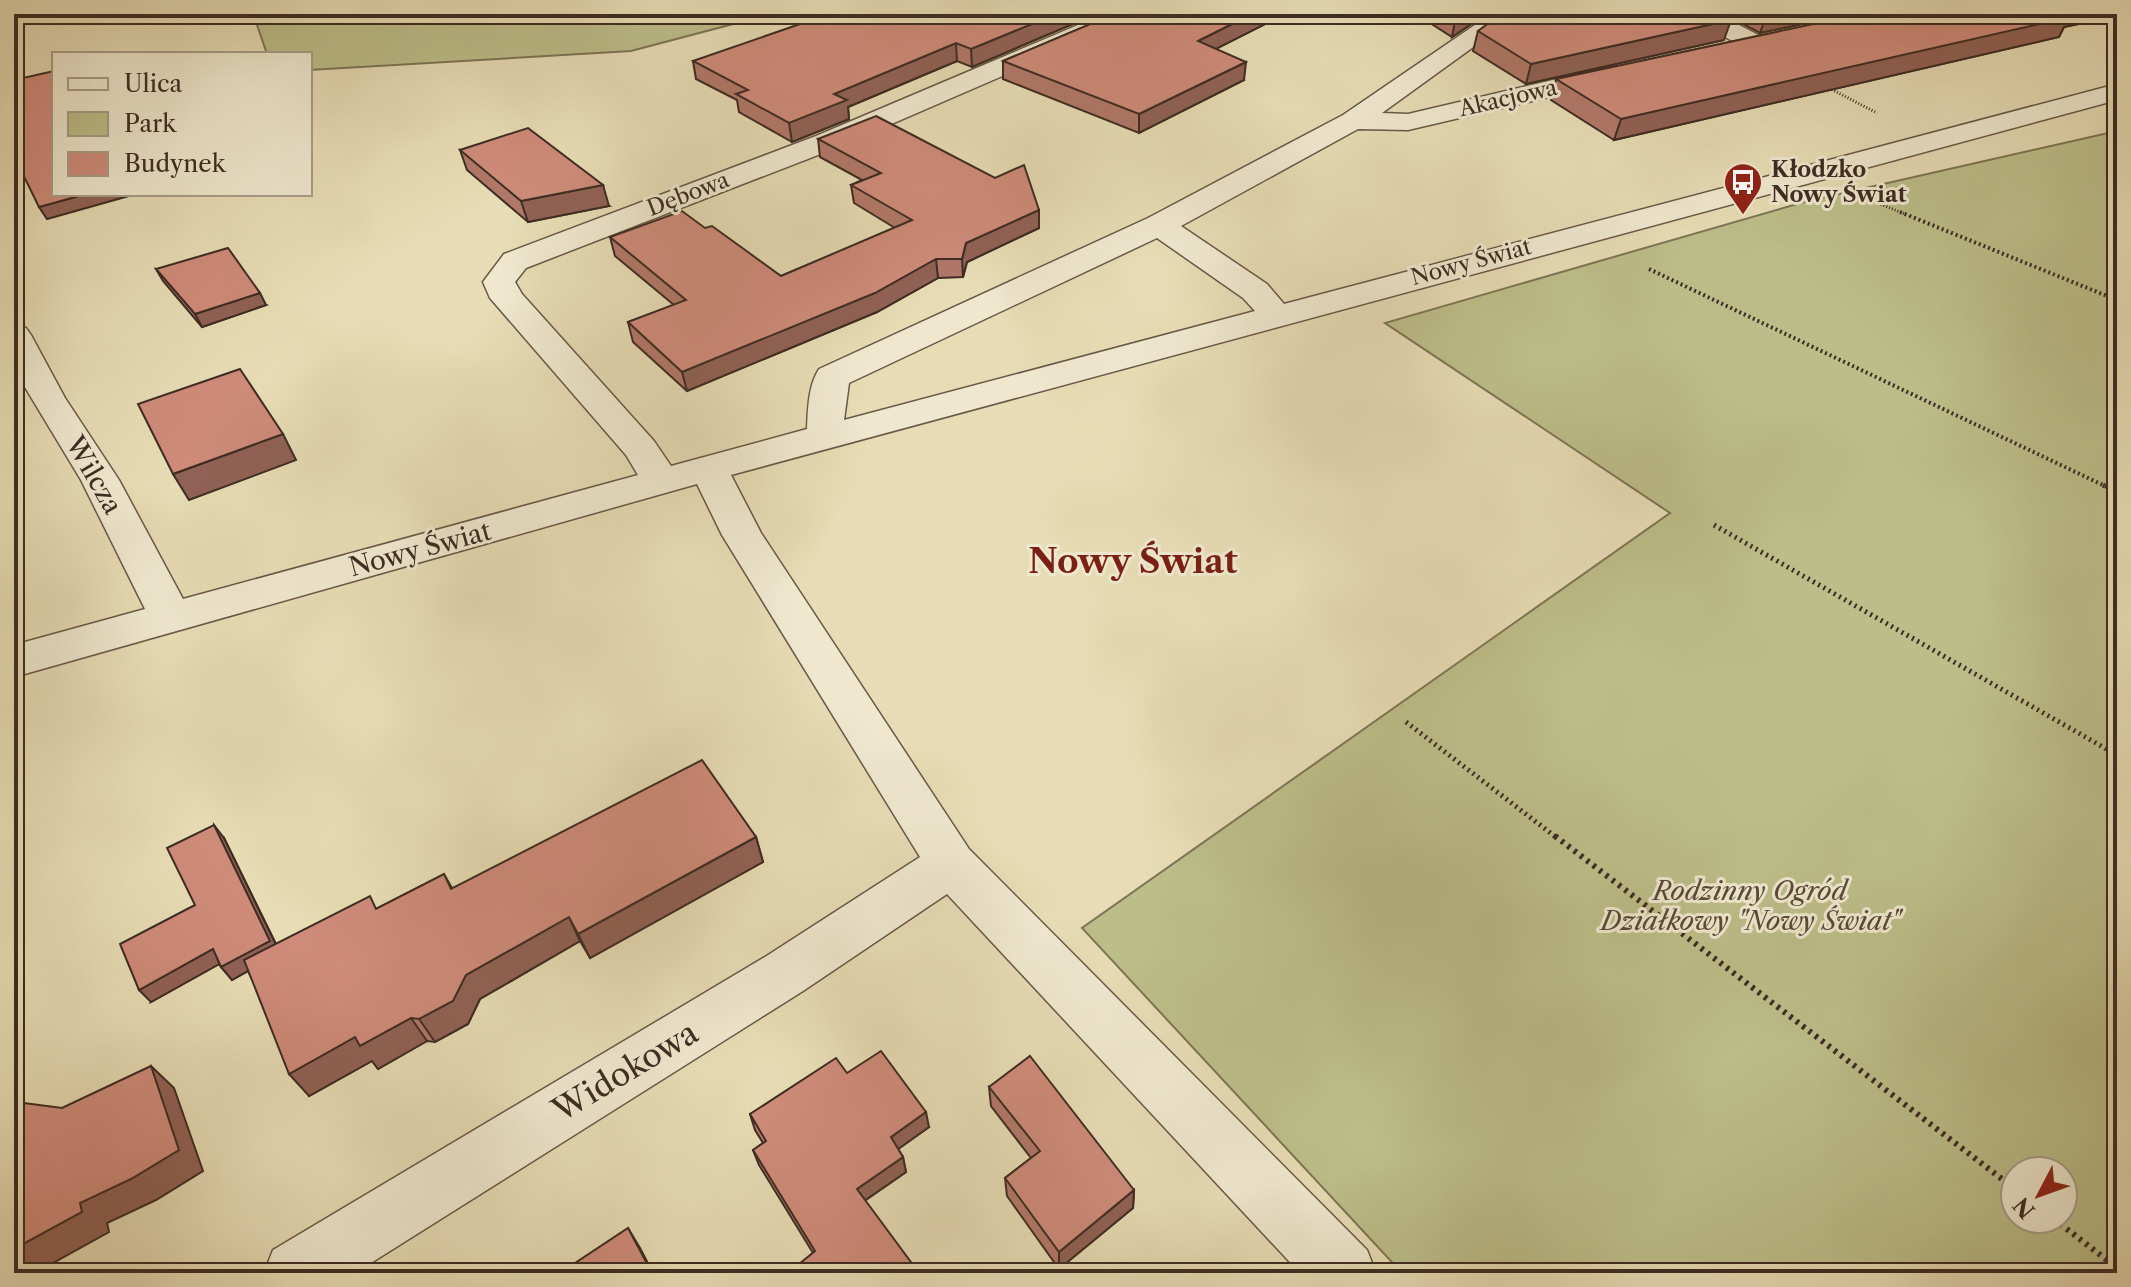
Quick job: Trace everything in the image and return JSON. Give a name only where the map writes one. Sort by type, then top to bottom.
[{"type":"street","name":"Dębowa","points":[[686,477],[641,449],[507,298],[499,282],[515,261],[826,142],[1125,14]]},
{"type":"street","points":[[826,436],[826,409],[832,377],[971,309],[1159,225],[1353,121],[1507,14]]},
{"type":"street","points":[[1699,14],[1757,44]]},
{"type":"street","points":[[1717,52],[1787,38]]},
{"type":"street","name":"Akacjowa","points":[[1353,121],[1408,122],[1644,68]]},
{"type":"street","name":"Nowy Świat","points":[[14,661],[1275,314],[2117,92]]},
{"type":"street","points":[[1159,225],[1255,291],[1275,314]]},
{"type":"street","name":"Wilcza","points":[[14,335],[47,398],[100,480],[171,618]]},
{"type":"street","points":[[686,477],[742,535],[951,864],[1344,1273]]},
{"type":"street","name":"Widokowa","points":[[296,1273],[784,974],[951,864]]},
{"type":"path","points":[[1828,87],[1877,113]]},
{"type":"path","points":[[1878,203],[2117,300]]},
{"type":"path","points":[[1649,269],[2117,492]]},
{"type":"path","points":[[1714,525],[2117,755]]},
{"type":"path","points":[[1406,722],[1999,1177]]},
{"type":"path","points":[[2075,1235],[2117,1268]]},
{"type":"green space","points":[[237,14],[771,14],[631,51],[312,70],[312,52],[266,52],[255,19]]},
{"type":"green space","name":"Rodzinny Ogród Działkowy \"Nowy Świat\"","points":[[2117,131],[2117,1273],[1402,1273],[1082,928],[1670,513],[1385,323],[1804,202]]},
{"type":"building","points":[[829,14],[1056,14],[971,49],[956,43],[834,94],[847,100],[789,123],[736,94],[748,90],[693,61]]},
{"type":"building","points":[[1114,14],[1252,14],[1198,41],[1246,62],[1139,114],[1003,61]]},
{"type":"building","points":[[1501,14],[1719,14],[1731,20],[1531,64],[1478,31]]},
{"type":"building","points":[[1860,14],[2062,14],[2070,17],[1621,119],[1556,79]]},
{"type":"building","points":[[52,71],[52,196],[79,196],[39,207],[14,156],[14,80]]},
{"type":"building","points":[[876,116],[995,178],[1024,165],[1039,210],[966,243],[962,259],[936,259],[875,293],[682,372],[628,322],[686,300],[610,237],[682,211],[705,228],[712,226],[781,276],[912,220],[851,185],[881,173],[818,139]]},
{"type":"building","points":[[528,128],[603,185],[521,201],[460,150]]},
{"type":"building","points":[[228,248],[260,293],[195,314],[156,269]]},
{"type":"building","points":[[240,369],[283,434],[173,474],[138,404]]},
{"type":"building","points":[[702,760],[756,837],[578,934],[569,917],[466,975],[453,1001],[419,1019],[411,1018],[360,1046],[355,1037],[289,1074],[244,960],[370,896],[376,909],[444,874],[451,889]]},
{"type":"building","points":[[214,825],[270,941],[221,967],[213,949],[139,990],[120,944],[195,905],[167,848]]},
{"type":"building","points":[[881,1051],[926,1112],[891,1137],[903,1157],[857,1189],[919,1273],[788,1273],[815,1251],[753,1150],[766,1141],[750,1114],[836,1058],[847,1073]]},
{"type":"building","points":[[1030,1056],[1134,1190],[1059,1252],[1005,1178],[1040,1151],[989,1087]]},
{"type":"building","points":[[151,1066],[179,1150],[131,1179],[80,1203],[82,1212],[14,1249],[14,1108],[24,1103],[62,1108]]},
{"type":"building","points":[[628,1228],[652,1273],[560,1273]]},
{"type":"building","points":[[504,1265],[559,1273],[492,1273]]},
{"type":"place","name":"Kłodzko Nowy Świat","points":[[1743,216]]},
{"type":"district","name":"Nowy Świat","points":[[1133,561]]}]
